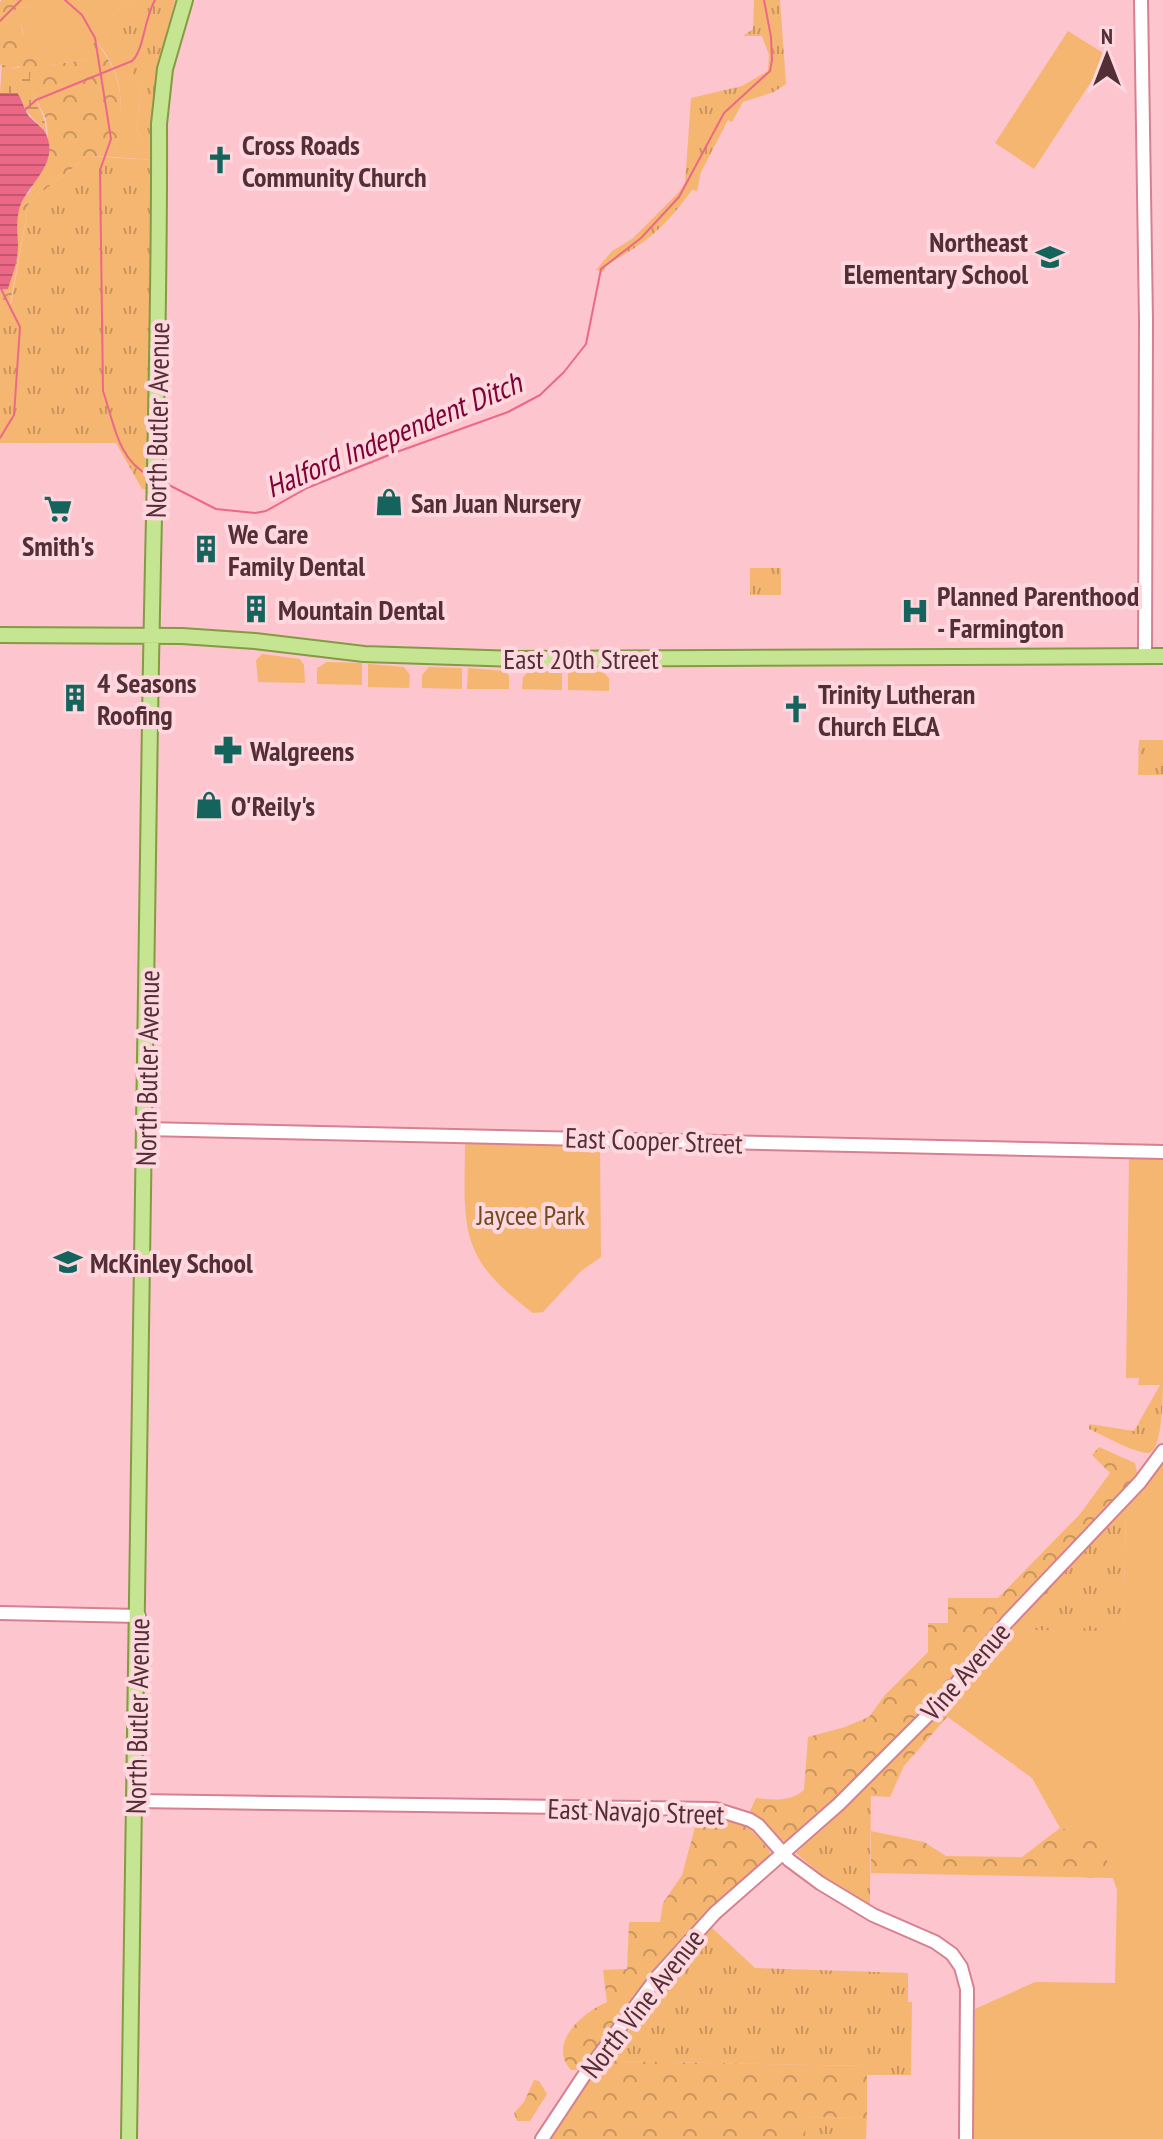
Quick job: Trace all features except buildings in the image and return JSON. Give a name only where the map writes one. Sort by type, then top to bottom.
[{"type":"main road","name":"North Butler Avenue","points":[[129,2139],[160,106],[167,56],[185,0]]},
{"type":"main road","name":"East 20th Street","points":[[0,635],[151,636],[255,641],[364,654],[515,659],[1163,656]]},
{"type":"street","points":[[1141,0],[1146,321],[1145,656]]},
{"type":"street","name":"East Cooper Street","points":[[145,1129],[1163,1152]]},
{"type":"street","name":"Vine Avenue","points":[[754,1878],[865,1779],[941,1702],[1007,1622],[1140,1482],[1163,1451]]},
{"type":"street","points":[[0,1613],[139,1616]]},
{"type":"street","name":"East Navajo Street","points":[[136,1801],[715,1809],[740,1816],[758,1825],[782,1853],[807,1874],[873,1915],[935,1942],[957,1960],[967,1989],[966,2139]]},
{"type":"street","name":"North Vine Avenue","points":[[542,2139],[583,2077],[658,1976],[715,1913],[754,1878]]},
{"type":"green space","points":[[2,0],[38,0],[36,6],[18,8],[4,23],[21,23],[23,34],[52,65],[89,59],[96,42],[114,71],[121,111],[114,157],[88,156],[29,202],[10,304],[0,303],[0,291],[8,289],[17,252],[18,212],[30,192],[48,139],[46,119],[20,66],[10,69],[2,64],[0,66]]},
{"type":"green space","points":[[38,0],[132,0],[112,15],[141,95],[136,130],[141,137],[152,139],[152,160],[114,157],[120,111],[119,84],[115,71],[97,42],[93,44],[89,59],[52,65],[25,40],[21,23],[4,24],[4,20],[18,8],[35,6]]},
{"type":"green space","points":[[132,0],[175,0],[156,72],[152,139],[141,137],[136,130],[141,95],[112,15]]},
{"type":"green space","points":[[754,0],[780,0],[786,84],[774,92],[743,102],[732,122],[728,120],[701,172],[697,191],[692,190],[664,224],[645,241],[606,265],[603,272],[596,270],[612,251],[632,239],[685,183],[691,98],[742,86],[768,71],[769,55],[762,36],[743,36],[753,29]]},
{"type":"green space","points":[[1068,31],[1108,56],[1034,169],[995,143]]},
{"type":"green space","points":[[2,64],[10,69],[28,66],[31,69],[31,86],[44,118],[46,135],[26,110],[22,99],[0,93]]},
{"type":"green space","points":[[88,156],[152,160],[149,489],[142,489],[116,443],[0,443],[0,303],[11,304],[29,202]]},
{"type":"green space","points":[[750,568],[781,568],[781,595],[750,595]]},
{"type":"green space","points":[[262,654],[300,659],[304,665],[305,683],[258,682],[256,660]]},
{"type":"green space","points":[[327,662],[362,663],[362,685],[317,684],[317,668]]},
{"type":"green space","points":[[368,664],[404,667],[410,675],[409,688],[368,687]]},
{"type":"green space","points":[[429,667],[462,668],[462,689],[422,688],[422,675]]},
{"type":"green space","points":[[468,668],[505,671],[509,676],[509,689],[467,689]]},
{"type":"green space","points":[[529,671],[562,671],[562,690],[522,689],[523,677]]},
{"type":"green space","points":[[568,671],[603,672],[609,678],[609,691],[568,690]]},
{"type":"green space","points":[[1139,740],[1163,740],[1163,775],[1138,775]]},
{"type":"green space","name":"Jaycee Park","points":[[467,1143],[600,1147],[601,1257],[581,1271],[543,1312],[533,1313],[509,1294],[491,1276],[471,1241],[465,1200]]},
{"type":"green space","points":[[1129,1157],[1163,1158],[1163,1378],[1126,1378]]},
{"type":"green space","points":[[1139,1378],[1163,1378],[1157,1444],[1148,1453],[1089,1429],[1089,1424],[1134,1431],[1160,1385],[1138,1385]]},
{"type":"green space","points":[[1099,1447],[1135,1463],[1138,1477],[937,1699],[835,1800],[786,1841],[780,1840],[759,1818],[749,1813],[756,1798],[787,1798],[804,1790],[808,1737],[869,1717],[885,1695],[928,1652],[928,1623],[948,1623],[948,1598],[998,1598],[1080,1514],[1110,1473],[1092,1455]]},
{"type":"green space","points":[[1163,1460],[1163,2139],[973,2139],[975,2009],[1035,1982],[1115,1983],[1117,1890],[1098,1835],[1060,1828],[1032,1778],[938,1710],[1006,1630],[1123,1631],[1126,1514],[1120,1509]]},
{"type":"green space","points":[[1120,1509],[1126,1514],[1123,1632],[1006,1630]]},
{"type":"green space","points":[[938,1710],[947,1717],[904,1766],[890,1797],[871,1796],[871,1779]]},
{"type":"green space","points":[[871,1779],[870,1905],[822,1875],[796,1853]]},
{"type":"green space","points":[[698,1816],[731,1820],[747,1827],[770,1851],[769,1855],[726,1895],[583,2070],[571,2070],[563,2050],[565,2040],[578,2021],[607,2002],[603,1970],[627,1969],[629,1922],[660,1922],[663,1903],[682,1875]]},
{"type":"green space","points":[[1060,1828],[1098,1834],[1114,1878],[871,1873],[871,1831],[924,1842],[946,1856],[1022,1857]]},
{"type":"green space","points":[[709,1925],[755,1968],[908,1973],[908,2002],[912,2002],[911,2075],[867,2075],[867,2066],[613,2061],[604,2054],[637,2009]]},
{"type":"green space","points":[[604,2054],[614,2061],[867,2066],[867,2118],[806,2117],[805,2139],[548,2139]]},
{"type":"green space","points":[[534,2080],[539,2081],[547,2094],[530,2121],[517,2121],[514,2113],[524,2102]]},
{"type":"green space","points":[[805,2117],[867,2118],[866,2139],[805,2139]]},
{"type":"shaded area","points":[[0,93],[17,93],[28,115],[45,132],[49,154],[19,210],[16,263],[8,289],[0,290]]},
{"type":"waterway","name":"Halford Independent Ditch","points":[[0,21],[21,0]]},
{"type":"waterway","name":"Halford Independent Ditch","points":[[65,0],[82,15],[95,38],[111,139],[100,170],[103,391],[124,450],[130,460],[150,476]]},
{"type":"waterway","points":[[24,111],[36,100],[132,61],[139,50],[155,0]]},
{"type":"waterway","name":"Halford Independent Ditch","points":[[163,482],[216,509],[255,513],[266,511],[307,488],[508,412],[540,395],[564,372],[586,344],[601,269],[641,238],[679,197],[724,113],[770,71],[771,37],[764,0]]},
{"type":"waterway","points":[[0,287],[20,327],[14,415],[0,438]]},
{"type":"place","name":"Cross Roads Community Church","points":[[220,160]]},
{"type":"place","name":"Northeast Elementary School","points":[[1050,257]]},
{"type":"place","name":"San Juan Nursery","points":[[389,502]]},
{"type":"place","name":"Smith's","points":[[58,509]]},
{"type":"place","name":"We Care Family Dental","points":[[206,549]]},
{"type":"place","name":"Mountain Dental","points":[[256,609]]},
{"type":"place","name":"Planned Parenthood - Farmington","points":[[915,611]]},
{"type":"place","name":"4 Seasons Roofing","points":[[75,698]]},
{"type":"place","name":"Trinity Lutheran Church ELCA","points":[[796,709]]},
{"type":"place","name":"Walgreens","points":[[228,750]]},
{"type":"place","name":"O'Reily's","points":[[209,805]]},
{"type":"place","name":"McKinley School","points":[[68,1262]]}]
